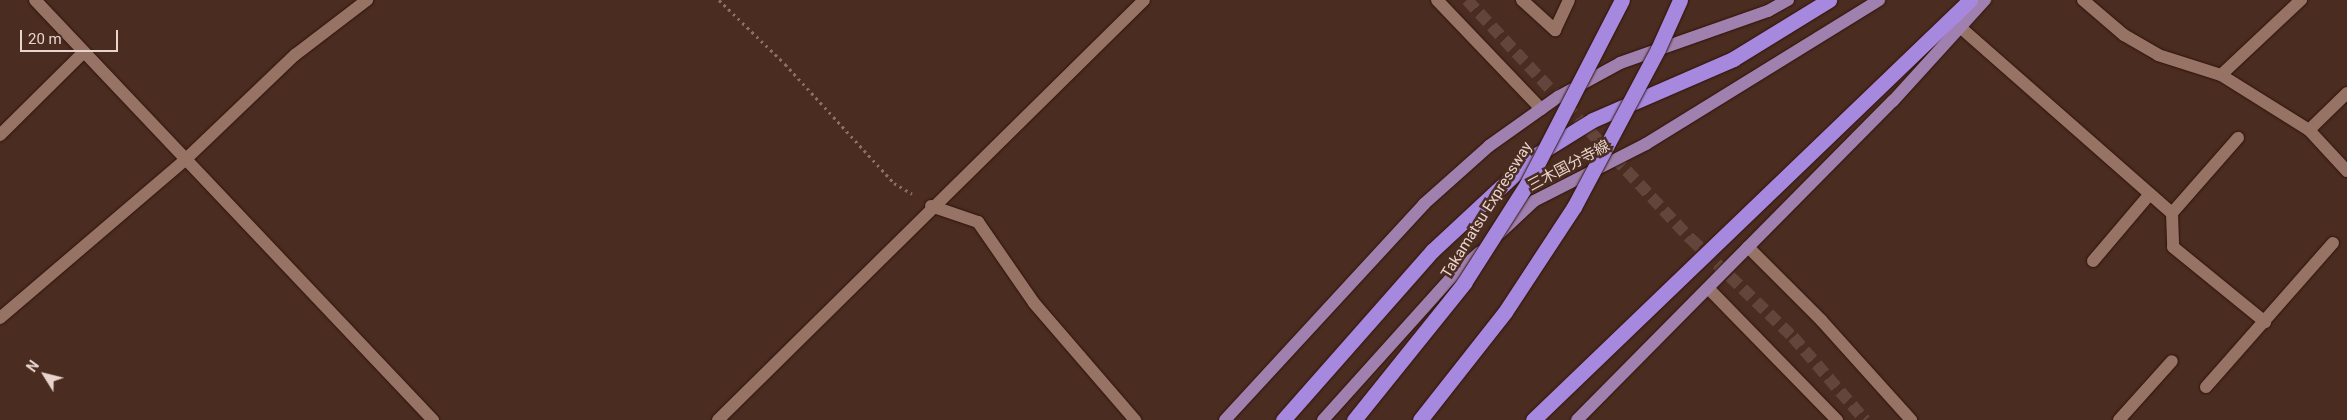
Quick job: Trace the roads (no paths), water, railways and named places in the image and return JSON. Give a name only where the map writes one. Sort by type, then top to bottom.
[{"type":"highway","name":"Takamatsu Expressway","points":[[1354,420],[1464,282],[1527,184],[1622,0]]},
{"type":"highway","points":[[1420,420],[1505,312],[1574,207],[1680,0]]},
{"type":"highway","points":[[1283,420],[1432,252],[1533,157],[1593,120],[1733,59],[1829,0]]},
{"type":"highway","points":[[1533,420],[1970,0]]},
{"type":"main road","points":[[1225,420],[1424,204],[1489,146],[1541,109],[1620,63],[1768,12],[1788,0]]},
{"type":"main road","name":"三木国分寺線","points":[[1323,420],[1450,279],[1534,201],[1646,144],[1879,0]]},
{"type":"main road","points":[[1577,420],[1893,101],[1985,0]]},
{"type":"street","points":[[35,0],[434,420]]},
{"type":"street","points":[[0,318],[186,159],[295,55],[367,0]]},
{"type":"street","points":[[718,420],[931,206],[1144,0]]},
{"type":"street","points":[[1437,0],[1541,109]]},
{"type":"street","points":[[1522,0],[1556,30],[1568,0]]},
{"type":"street","points":[[2082,0],[2124,35],[2158,55],[2221,75],[2309,130],[2347,171]]},
{"type":"street","points":[[2221,75],[2301,0]]},
{"type":"street","points":[[1960,27],[2172,213]]},
{"type":"street","points":[[0,135],[84,52]]},
{"type":"street","points":[[2309,130],[2347,93]]},
{"type":"street","points":[[2238,138],[2172,213],[2174,247],[2265,322]]},
{"type":"street","points":[[2093,261],[2150,194]]},
{"type":"street","points":[[931,206],[978,222],[1034,303],[1135,420]]},
{"type":"street","points":[[2206,387],[2333,243]]},
{"type":"street","points":[[1748,247],[1821,320],[1911,420]]},
{"type":"street","points":[[1708,288],[1837,420]]},
{"type":"street","points":[[2119,420],[2172,361]]},
{"type":"tunnel","points":[[1467,0],[1691,239],[1793,337],[1865,420]]}]
